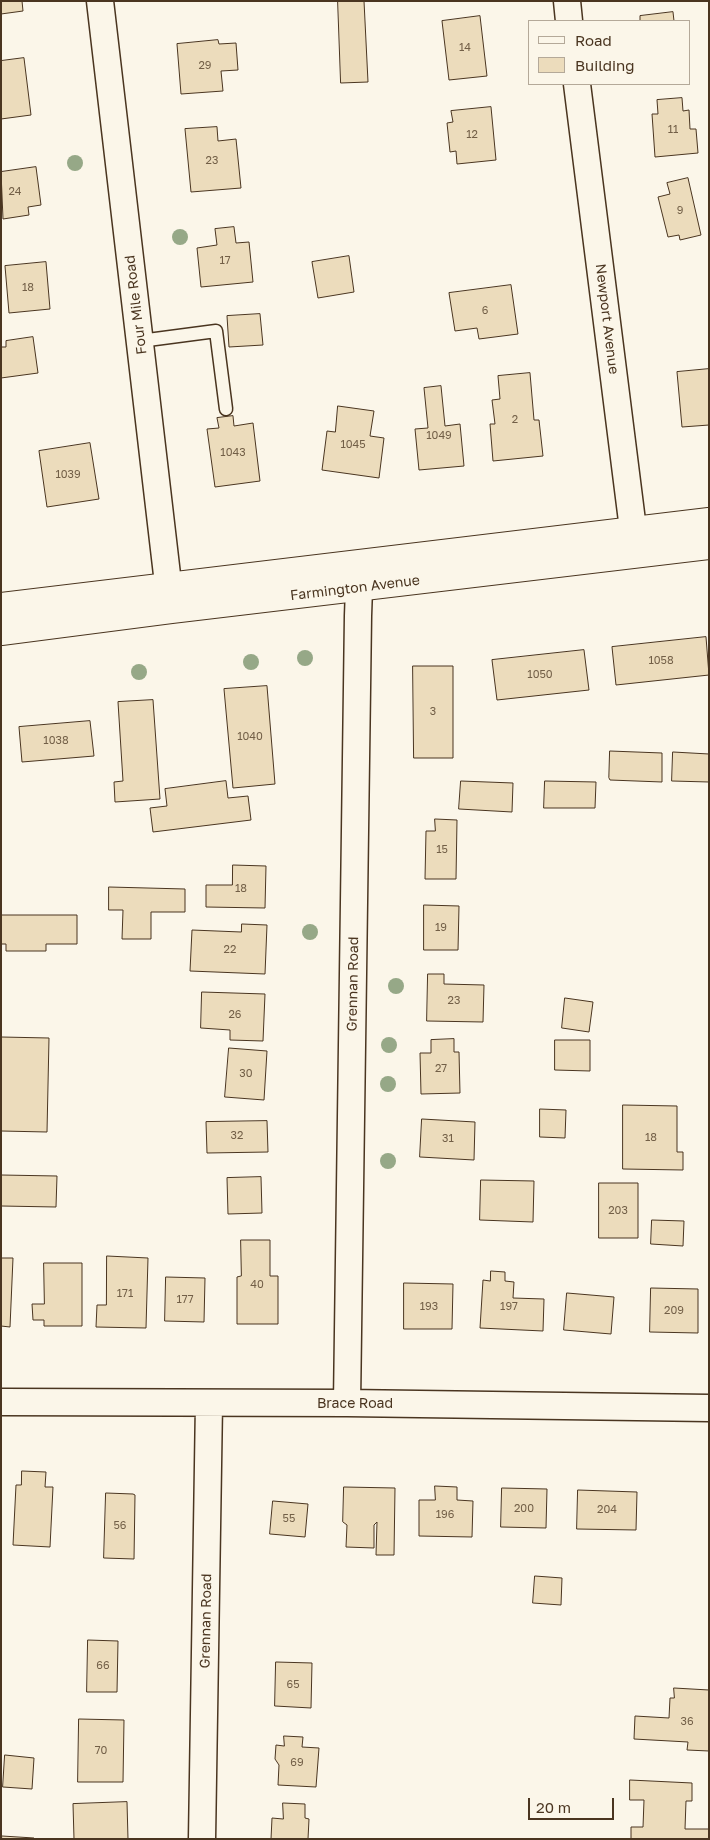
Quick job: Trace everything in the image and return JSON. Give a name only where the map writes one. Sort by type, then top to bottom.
[{"type":"main road","name":"Farmington Avenue","points":[[1,607],[170,598],[357,576],[635,542],[709,522]]},
{"type":"main road","name":"Farmington Avenue","points":[[635,542],[709,545]]},
{"type":"main road","name":"Farmington Avenue","points":[[1,632],[170,598]]},
{"type":"street","name":"Four Mile Road","points":[[100,1],[170,598]]},
{"type":"street","points":[[567,1],[569,20]]},
{"type":"street","name":"Newport Avenue","points":[[577,85],[635,542]]},
{"type":"street","name":"Grennan Road","points":[[347,1403],[357,576]]},
{"type":"street","name":"Brace Road","points":[[1,1402],[347,1403],[709,1408]]},
{"type":"street","name":"Grennan Road","points":[[202,1839],[209,1404]]},
{"type":"lane","points":[[140,341],[216,331],[226,408]]},
{"type":"building","points":[[1,1],[22,1],[23,11],[1,14]]},
{"type":"building","points":[[338,1],[364,1],[368,82],[341,83]]},
{"type":"building","points":[[673,12],[674,20],[640,20],[640,16]]},
{"type":"building","points":[[480,16],[487,76],[449,80],[442,21]]},
{"type":"building","points":[[218,40],[219,44],[236,43],[238,70],[221,71],[223,91],[181,94],[177,44]]},
{"type":"building","points":[[24,58],[31,115],[1,119],[1,61]]},
{"type":"building","points":[[682,98],[683,111],[689,110],[690,129],[696,129],[698,153],[655,157],[652,114],[658,114],[657,100]]},
{"type":"building","points":[[491,107],[496,160],[457,164],[456,151],[450,152],[447,123],[453,122],[451,111]]},
{"type":"building","points":[[217,127],[218,141],[236,139],[241,188],[191,192],[185,129]]},
{"type":"building","points":[[36,167],[41,205],[28,207],[29,215],[3,219],[1,172]]},
{"type":"building","points":[[688,178],[701,235],[680,240],[679,235],[668,237],[658,197],[670,194],[667,183]]},
{"type":"building","points":[[234,227],[236,243],[249,242],[253,282],[201,287],[197,248],[217,245],[215,229]]},
{"type":"building","points":[[349,256],[354,292],[318,298],[312,262]]},
{"type":"building","points":[[46,262],[50,309],[9,313],[5,266]]},
{"type":"building","points":[[511,285],[518,334],[479,339],[477,328],[455,331],[449,293]]},
{"type":"building","points":[[260,314],[263,345],[229,347],[227,316]]},
{"type":"building","points":[[33,337],[38,373],[1,378],[1,347],[6,347],[6,341]]},
{"type":"building","points":[[709,369],[709,425],[682,427],[677,372]]},
{"type":"building","points":[[530,373],[534,420],[539,420],[543,456],[493,461],[490,424],[495,424],[492,400],[500,399],[498,376]]},
{"type":"building","points":[[441,386],[445,426],[460,424],[464,466],[419,470],[415,429],[428,428],[424,388]]},
{"type":"building","points":[[338,406],[374,411],[370,436],[384,438],[379,478],[322,470],[327,431],[335,432]]},
{"type":"building","points":[[233,416],[234,426],[253,423],[260,481],[215,487],[207,429],[219,428],[217,418]]},
{"type":"building","points":[[90,443],[99,499],[47,507],[39,451]]},
{"type":"building","points":[[706,637],[709,675],[616,685],[612,647]]},
{"type":"building","points":[[584,650],[589,690],[497,700],[492,660]]},
{"type":"building","points":[[413,666],[453,666],[453,758],[414,758]]},
{"type":"building","points":[[267,686],[275,784],[233,788],[224,689]]},
{"type":"building","points":[[153,700],[160,799],[115,802],[114,782],[123,781],[118,702]]},
{"type":"building","points":[[90,721],[94,756],[22,762],[19,727]]},
{"type":"building","points":[[610,751],[662,753],[662,782],[610,780]]},
{"type":"building","points":[[673,752],[709,754],[709,782],[672,781]]},
{"type":"building","points":[[226,781],[228,798],[248,796],[251,820],[153,832],[150,808],[167,806],[165,789]]},
{"type":"building","points":[[461,781],[513,783],[512,812],[459,809]]},
{"type":"building","points":[[545,781],[596,782],[595,808],[544,808]]},
{"type":"building","points":[[435,819],[457,820],[456,879],[425,879],[426,831],[435,831]]},
{"type":"building","points":[[233,865],[266,866],[265,908],[206,907],[206,885],[232,885]]},
{"type":"building","points":[[109,887],[185,889],[185,912],[151,912],[151,939],[122,939],[123,910],[109,910]]},
{"type":"building","points":[[424,905],[459,906],[458,950],[424,950]]},
{"type":"building","points":[[1,915],[77,915],[77,944],[46,944],[46,951],[6,951],[6,944],[1,944]]},
{"type":"building","points":[[242,924],[267,925],[265,974],[190,971],[192,930],[241,932]]},
{"type":"building","points":[[428,974],[444,974],[444,984],[484,985],[483,1022],[427,1021]]},
{"type":"building","points":[[202,992],[265,994],[263,1041],[230,1040],[230,1030],[201,1028]]},
{"type":"building","points":[[565,998],[593,1002],[589,1032],[562,1028]]},
{"type":"building","points":[[1,1037],[49,1038],[47,1132],[1,1131]]},
{"type":"building","points":[[454,1039],[454,1052],[459,1052],[460,1093],[421,1094],[420,1053],[431,1053],[431,1040]]},
{"type":"building","points":[[555,1040],[590,1040],[590,1071],[555,1070]]},
{"type":"building","points":[[229,1048],[267,1051],[264,1100],[225,1097]]},
{"type":"building","points":[[623,1105],[677,1106],[677,1152],[683,1152],[683,1170],[623,1169]]},
{"type":"building","points":[[540,1109],[566,1110],[565,1138],[540,1137]]},
{"type":"building","points":[[422,1119],[475,1122],[474,1160],[420,1157]]},
{"type":"building","points":[[267,1121],[268,1152],[207,1153],[206,1122]]},
{"type":"building","points":[[1,1175],[57,1176],[56,1207],[1,1206]]},
{"type":"building","points":[[261,1177],[262,1213],[228,1214],[227,1178]]},
{"type":"building","points":[[481,1180],[534,1181],[533,1222],[480,1220]]},
{"type":"building","points":[[599,1183],[638,1183],[638,1238],[599,1238]]},
{"type":"building","points":[[652,1220],[684,1221],[683,1246],[651,1244]]},
{"type":"building","points":[[241,1240],[270,1240],[270,1276],[278,1276],[278,1324],[237,1324],[237,1277],[241,1276]]},
{"type":"building","points":[[107,1256],[148,1258],[146,1328],[96,1327],[97,1305],[106,1305]]},
{"type":"building","points":[[1,1258],[13,1258],[10,1327],[1,1326]]},
{"type":"building","points":[[44,1263],[82,1263],[82,1326],[44,1326],[44,1320],[33,1320],[32,1304],[44,1304]]},
{"type":"building","points":[[491,1271],[505,1272],[505,1281],[514,1282],[513,1298],[544,1299],[543,1331],[480,1328],[483,1280],[490,1281]]},
{"type":"building","points":[[166,1277],[205,1278],[204,1322],[165,1321]]},
{"type":"building","points":[[404,1283],[453,1284],[452,1329],[404,1329]]},
{"type":"building","points":[[651,1288],[698,1289],[698,1333],[650,1332]]},
{"type":"building","points":[[567,1293],[614,1297],[611,1334],[564,1330]]},
{"type":"building","points":[[22,1471],[46,1472],[45,1487],[53,1487],[50,1547],[13,1545],[16,1485],[21,1485]]},
{"type":"building","points":[[435,1486],[457,1487],[457,1500],[473,1501],[472,1537],[419,1536],[419,1500],[435,1500]]},
{"type":"building","points":[[344,1487],[395,1488],[394,1555],[376,1555],[377,1522],[374,1525],[374,1548],[346,1547],[347,1525],[343,1522]]},
{"type":"building","points":[[502,1488],[547,1489],[546,1528],[501,1527]]},
{"type":"building","points":[[578,1490],[637,1492],[636,1530],[577,1529]]},
{"type":"building","points":[[106,1493],[135,1495],[134,1559],[104,1558]]},
{"type":"building","points":[[273,1501],[308,1504],[305,1537],[270,1534]]},
{"type":"building","points":[[535,1576],[562,1578],[561,1605],[533,1603]]},
{"type":"building","points":[[88,1640],[118,1641],[117,1692],[87,1692]]},
{"type":"building","points":[[276,1662],[312,1663],[311,1708],[275,1706]]},
{"type":"building","points":[[674,1688],[709,1690],[709,1751],[687,1750],[688,1742],[634,1739],[635,1716],[669,1718],[670,1698],[674,1698]]},
{"type":"building","points":[[79,1719],[124,1720],[123,1782],[78,1782]]},
{"type":"building","points":[[284,1736],[303,1737],[302,1747],[319,1748],[316,1787],[278,1785],[279,1765],[275,1759],[276,1745],[284,1746]]},
{"type":"building","points":[[5,1755],[34,1758],[32,1789],[3,1787]]},
{"type":"building","points":[[630,1780],[692,1783],[692,1801],[686,1801],[685,1829],[709,1829],[709,1839],[631,1839],[631,1827],[643,1827],[644,1800],[630,1800]]},
{"type":"building","points":[[127,1802],[128,1839],[74,1839],[73,1804]]},
{"type":"building","points":[[283,1803],[305,1804],[305,1818],[309,1819],[308,1839],[271,1839],[272,1818],[283,1819]]},
{"type":"building","points":[[2,1836],[34,1838],[34,1839],[2,1839]]}]
